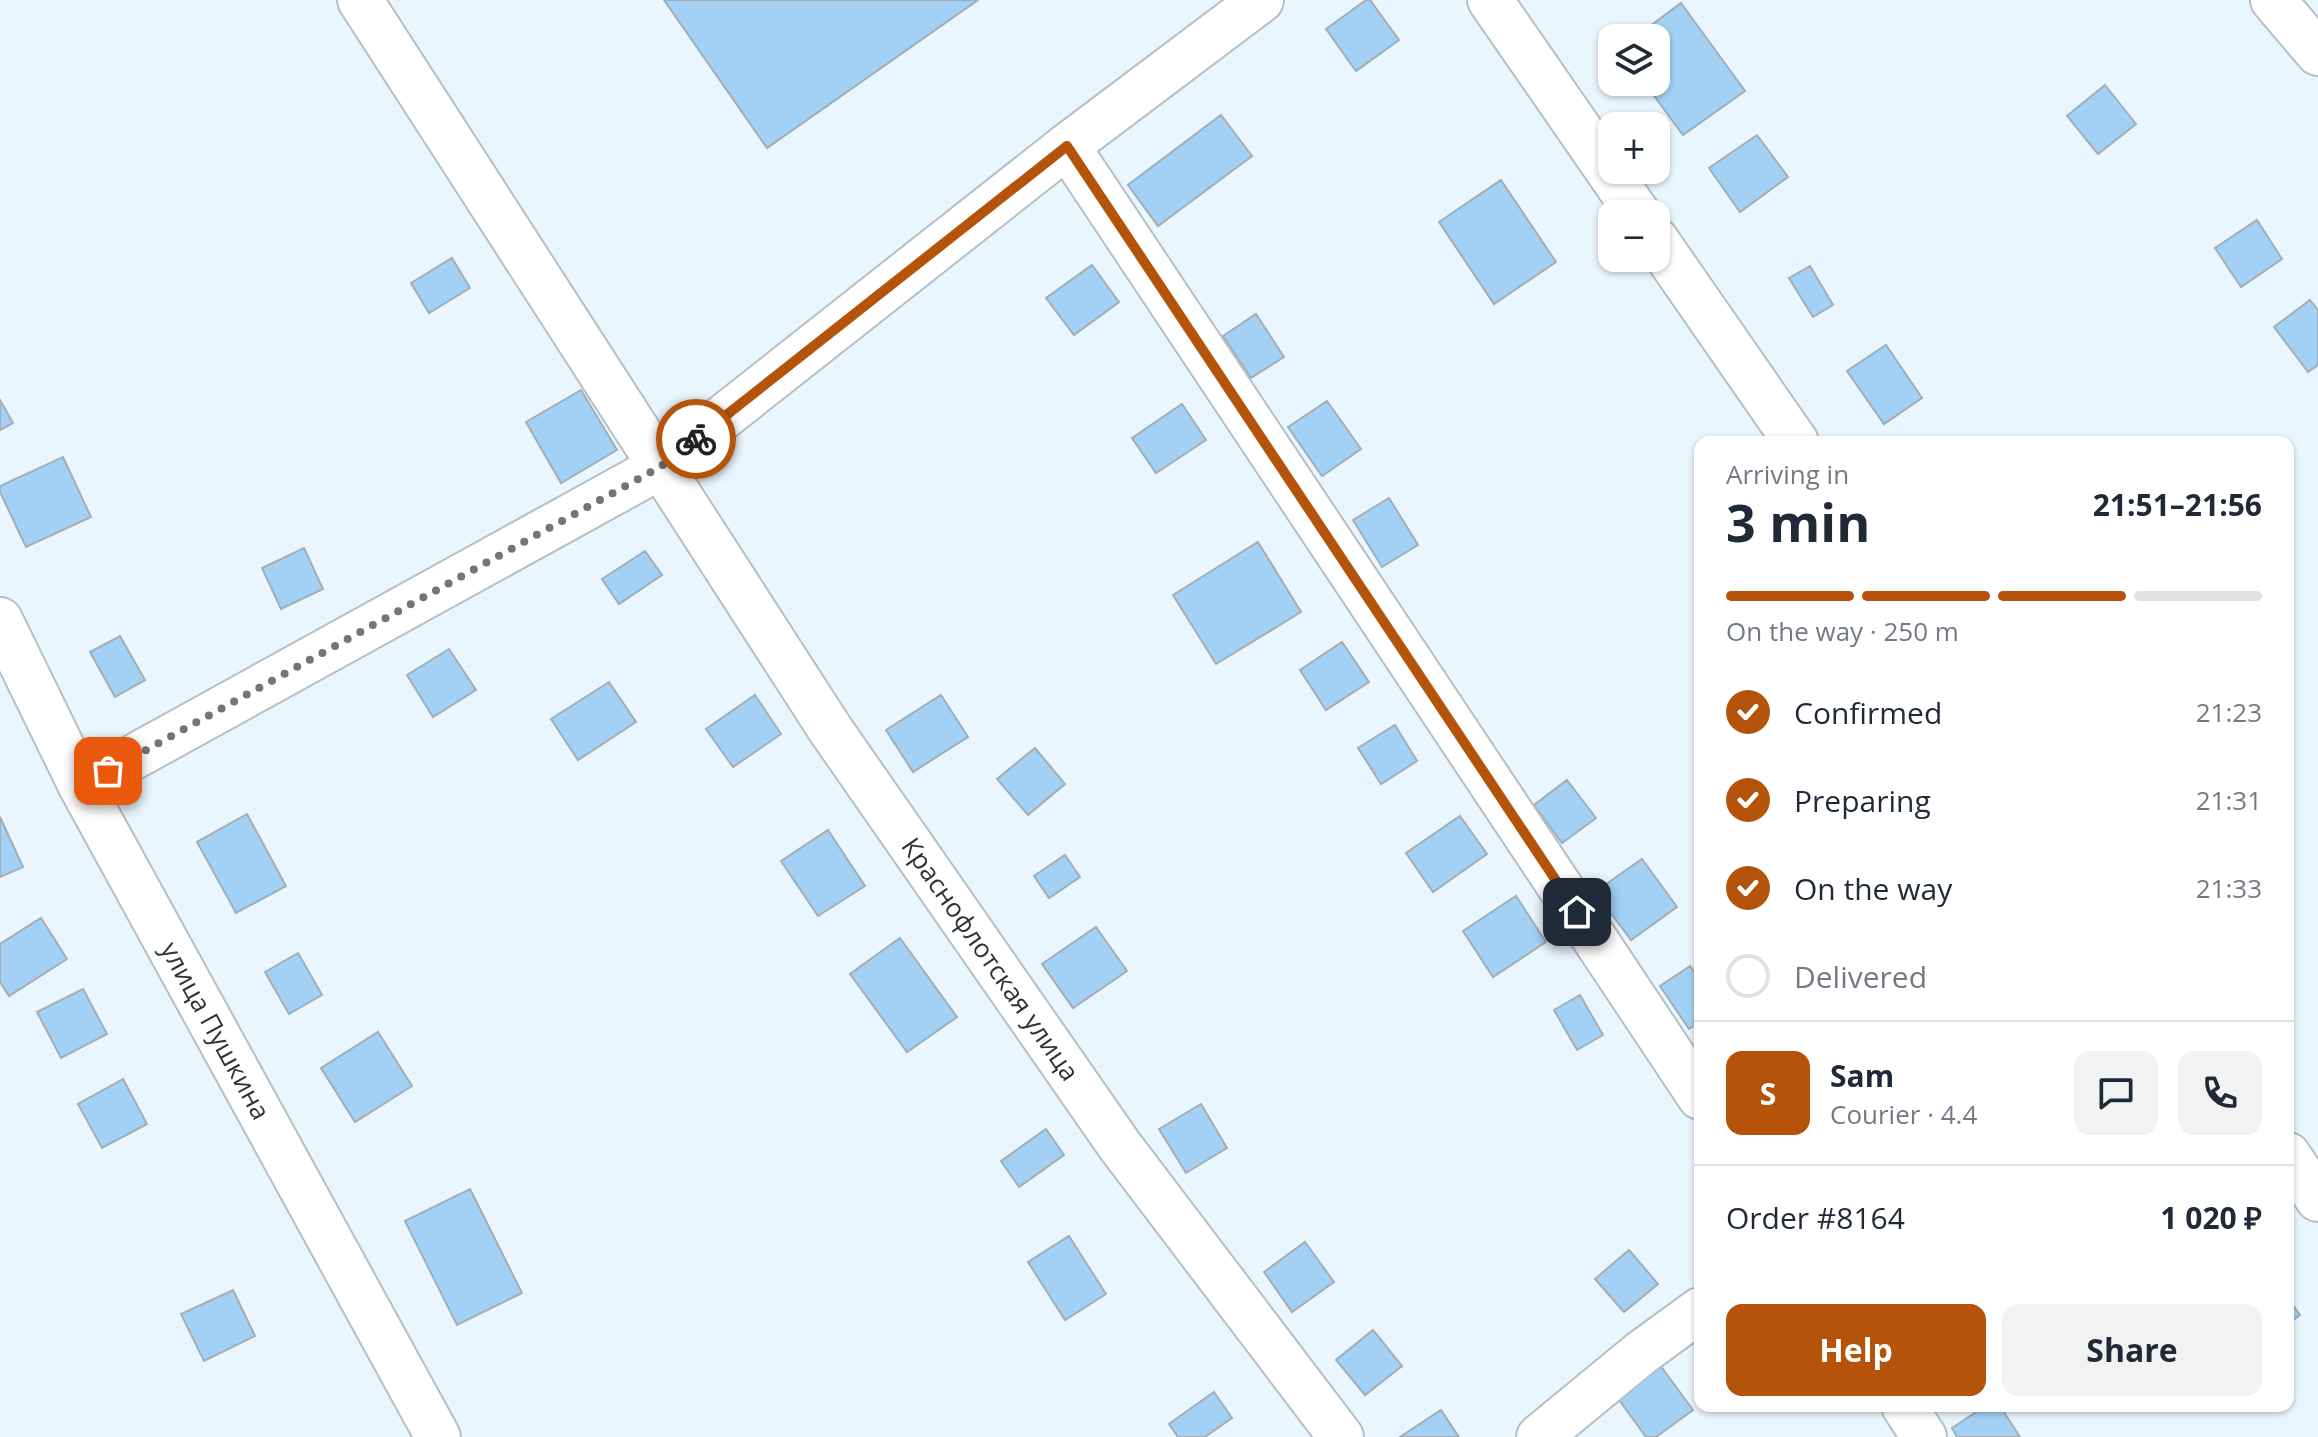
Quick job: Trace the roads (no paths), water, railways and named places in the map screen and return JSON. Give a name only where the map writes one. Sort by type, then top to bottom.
[{"type":"street","name":"Краснофлотская улица","points":[[360,0],[830,729],[1120,1146],[1341,1437]]},
{"type":"street","points":[[81,786],[660,467],[1067,146],[1261,0]]},
{"type":"street","points":[[1490,0],[1628,200]]},
{"type":"street","points":[[2273,0],[2318,53]]},
{"type":"street","points":[[1067,146],[1694,1088]]},
{"type":"street","points":[[1670,260],[1792,436]]},
{"type":"street","name":"улица Пушкина","points":[[0,620],[81,786],[438,1437]]},
{"type":"street","points":[[2294,1164],[2318,1199]]},
{"type":"street","points":[[1539,1437],[1641,1353],[1694,1314]]},
{"type":"street","points":[[1908,1412],[1924,1437]]}]
